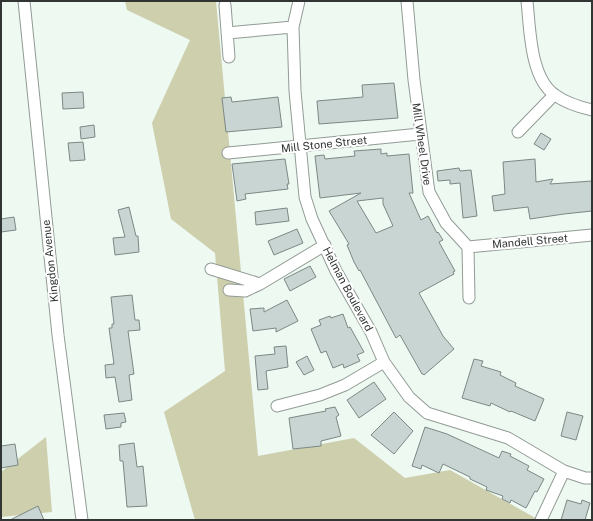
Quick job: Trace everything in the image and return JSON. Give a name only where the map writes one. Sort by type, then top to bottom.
[{"type":"street","name":"Kingdon Avenue","points":[[24,1],[58,335],[82,520]]},
{"type":"street","name":"Helman Boulevard","points":[[299,1],[293,27],[295,91],[306,196],[312,220],[336,271],[371,332],[384,362],[409,397],[427,413],[508,438],[564,470],[585,478],[592,478]]},
{"type":"street","name":"Mill Wheel Drive","points":[[406,1],[420,134],[428,192],[446,223],[468,247]]},
{"type":"street","points":[[528,1],[531,36],[535,61],[540,76],[554,95],[572,104],[592,110]]},
{"type":"street","points":[[225,5],[230,57]]},
{"type":"street","points":[[227,33],[293,27]]},
{"type":"street","points":[[518,132],[554,95]]},
{"type":"street","name":"Mill Stone Street","points":[[228,153],[420,134]]},
{"type":"street","name":"Mandell Street","points":[[468,247],[592,236]]},
{"type":"street","points":[[230,290],[245,291],[260,284],[325,245]]},
{"type":"street","points":[[468,247],[469,298]]},
{"type":"street","points":[[211,269],[260,284]]},
{"type":"street","points":[[277,406],[320,395],[345,386],[384,362]]},
{"type":"street","points":[[541,520],[564,470]]},
{"type":"green space","points":[[125,1],[216,1],[258,456],[354,438],[405,478],[450,470],[539,520],[195,520],[164,412],[225,371],[215,253],[171,219],[152,123],[190,40],[127,10]]},
{"type":"green space","points":[[46,437],[52,512],[1,517],[1,472]]},
{"type":"building","points":[[394,83],[398,118],[319,124],[317,101],[363,97],[362,85]]},
{"type":"building","points":[[83,92],[84,108],[63,109],[62,93]]},
{"type":"building","points":[[231,97],[232,102],[278,97],[282,127],[226,132],[222,98]]},
{"type":"building","points":[[94,125],[95,137],[81,139],[80,127]]},
{"type":"building","points":[[541,133],[551,139],[544,150],[534,144]]},
{"type":"building","points":[[83,142],[85,160],[70,161],[68,143]]},
{"type":"building","points":[[381,149],[381,154],[387,153],[387,156],[409,154],[413,193],[409,193],[421,220],[428,216],[437,233],[438,232],[443,240],[439,242],[455,271],[453,272],[454,274],[419,293],[443,336],[454,349],[424,375],[422,374],[400,335],[396,338],[360,270],[359,271],[354,262],[347,245],[349,244],[329,211],[361,193],[320,198],[315,156],[324,155],[325,159],[355,156],[354,151]],"holes":[[[383,198],[383,204],[393,226],[376,233],[357,201]]]},
{"type":"building","points":[[285,159],[289,184],[287,184],[288,189],[245,194],[246,199],[237,201],[232,164]]},
{"type":"building","points":[[535,159],[536,182],[553,179],[550,184],[592,181],[592,211],[530,219],[528,207],[494,211],[492,196],[505,194],[503,162]]},
{"type":"building","points":[[459,168],[460,171],[471,170],[477,216],[463,218],[460,183],[450,184],[450,180],[438,181],[437,171]]},
{"type":"building","points":[[129,207],[136,236],[138,236],[139,252],[115,255],[113,238],[125,237],[118,210]]},
{"type":"building","points":[[287,208],[289,221],[256,225],[255,212]]},
{"type":"building","points":[[14,217],[16,230],[1,232],[1,219]]},
{"type":"building","points":[[297,229],[303,243],[274,255],[268,241]]},
{"type":"building","points":[[310,266],[316,277],[290,291],[284,279]]},
{"type":"building","points":[[132,295],[135,320],[139,320],[140,330],[128,331],[134,374],[129,375],[132,400],[119,402],[115,377],[106,378],[105,365],[114,364],[109,328],[112,328],[112,324],[114,324],[111,297]]},
{"type":"building","points":[[287,300],[298,321],[276,332],[276,328],[253,331],[250,309],[264,308],[264,312]]},
{"type":"building","points":[[343,314],[348,328],[350,327],[364,352],[357,355],[360,361],[344,368],[343,364],[333,368],[326,351],[321,353],[311,329],[321,325],[319,320],[330,316],[331,318]]},
{"type":"building","points":[[286,346],[288,367],[266,371],[268,389],[258,390],[255,356],[275,354],[274,347]]},
{"type":"building","points":[[307,356],[314,370],[304,375],[296,362]]},
{"type":"building","points":[[474,359],[483,361],[481,366],[501,372],[500,375],[516,383],[515,386],[544,399],[535,421],[491,403],[490,406],[462,398]]},
{"type":"building","points":[[374,382],[386,399],[359,418],[347,400]]},
{"type":"building","points":[[335,407],[339,415],[336,417],[341,436],[321,441],[321,446],[293,449],[289,418],[326,411],[325,409]]},
{"type":"building","points":[[394,412],[413,431],[394,454],[371,435]]},
{"type":"building","points":[[567,412],[583,416],[576,440],[561,436]]},
{"type":"building","points":[[124,413],[126,422],[121,423],[121,427],[106,429],[104,415]]},
{"type":"building","points":[[425,427],[447,434],[499,458],[502,451],[511,454],[510,456],[529,466],[527,470],[544,479],[537,492],[535,491],[526,508],[511,500],[510,503],[502,499],[503,496],[486,490],[487,487],[443,464],[439,473],[422,465],[421,469],[412,466]]},
{"type":"building","points":[[134,443],[137,467],[143,466],[147,506],[127,507],[123,461],[120,461],[119,445]]},
{"type":"building","points":[[15,444],[18,465],[1,468],[1,446]]},
{"type":"building","points":[[567,500],[581,504],[582,500],[590,503],[585,520],[561,520]]},
{"type":"building","points":[[38,506],[44,520],[10,520]]}]
